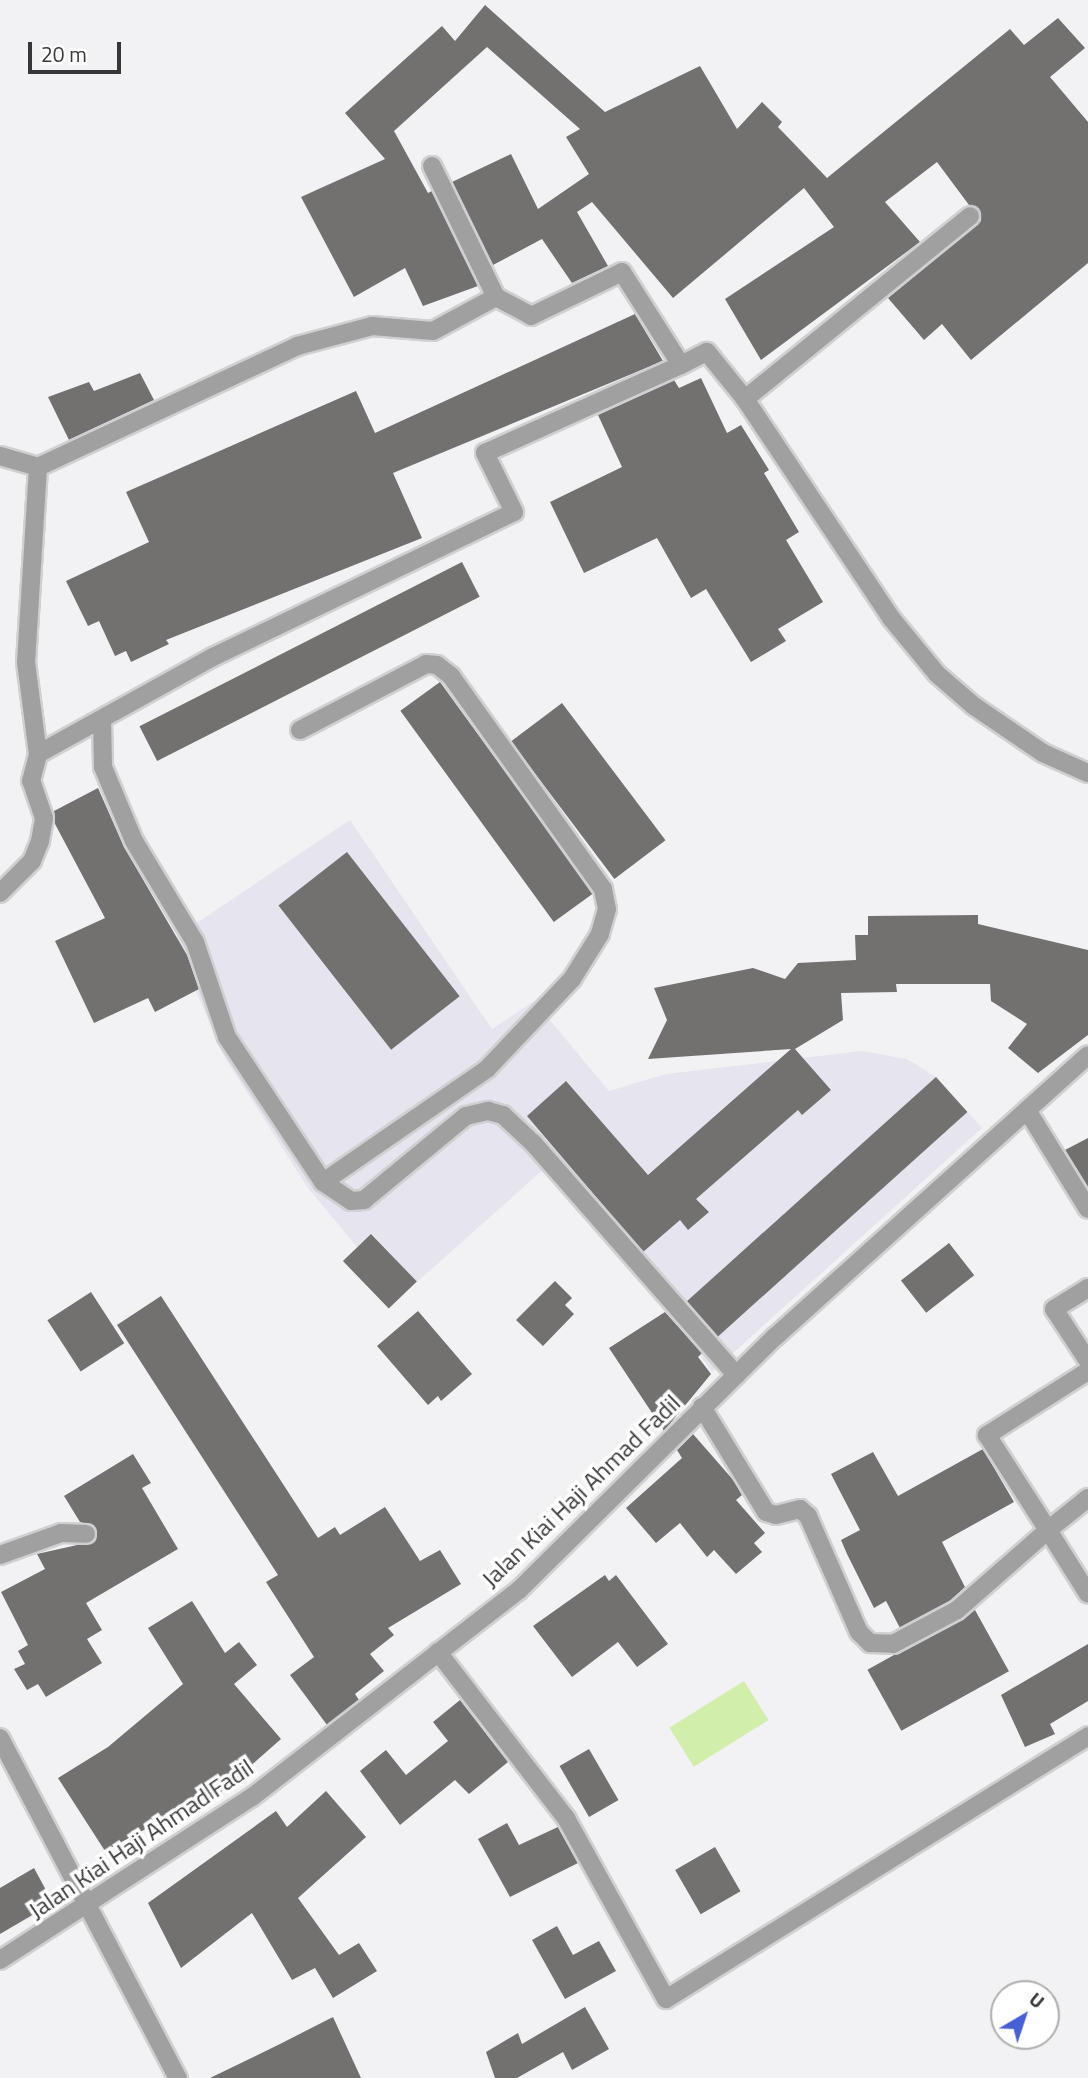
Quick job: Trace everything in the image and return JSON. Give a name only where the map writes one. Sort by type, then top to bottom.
[{"type":"street","points":[[432,166],[496,297],[531,316],[622,272],[681,365]]},
{"type":"street","points":[[745,399],[970,216]]},
{"type":"street","points":[[0,456],[38,467],[297,346],[372,326],[433,331],[496,297]]},
{"type":"street","points":[[38,754],[212,657],[514,512],[485,453],[707,352],[745,399],[891,618],[937,674],[974,706],[1043,754],[1088,774]]},
{"type":"street","points":[[6,885],[32,861],[40,841],[44,818],[31,781],[38,754],[26,662],[38,467]]},
{"type":"street","points":[[300,730],[426,664],[437,665],[451,676],[603,889],[607,909],[600,934],[572,979],[487,1069],[323,1182]]},
{"type":"street","points":[[102,719],[103,767],[134,841],[195,942],[227,1037],[323,1182],[351,1201],[364,1200],[466,1116],[488,1111],[503,1115],[534,1144],[736,1375]]},
{"type":"street","name":"Jalan Kiai Haji Ahmad Fadil","points":[[0,1960],[252,1797],[519,1590],[736,1375],[1088,1055]]},
{"type":"street","points":[[1027,1110],[1088,1209]]},
{"type":"street","points":[[1088,1287],[1054,1309],[1088,1361]]},
{"type":"street","points":[[1088,1371],[987,1435],[1088,1594]]},
{"type":"street","points":[[702,1407],[766,1512],[776,1515],[800,1509],[808,1516],[859,1632],[870,1643],[893,1644],[957,1610],[1088,1498]]},
{"type":"street","points":[[0,1555],[61,1533],[86,1534]]},
{"type":"street","points":[[438,1652],[566,1818],[666,1999],[1088,1736]]},
{"type":"street","points":[[0,1738],[178,2078]]},
{"type":"shaded area","points":[[350,820],[492,1029],[534,1001],[609,1091],[666,1074],[862,1051],[907,1059],[936,1077],[982,1128],[712,1372],[653,1290],[545,1168],[417,1282],[372,1234],[357,1247],[308,1188],[225,1058],[173,939]]},
{"type":"green space","points":[[744,1681],[768,1720],[694,1767],[669,1728]]},
{"type":"building","points":[[485,5],[605,112],[700,66],[737,129],[762,102],[782,122],[778,127],[827,178],[1010,29],[1024,45],[1058,18],[1085,48],[1050,77],[1088,122],[1088,263],[971,360],[942,324],[924,340],[888,298],[981,221],[979,209],[969,205],[937,162],[885,202],[920,242],[761,360],[725,299],[834,227],[804,188],[673,298],[592,202],[577,212],[608,266],[572,283],[542,239],[493,265],[452,182],[511,154],[538,209],[589,174],[566,137],[580,129],[487,47],[394,131],[428,193],[432,191],[478,286],[423,306],[405,268],[354,297],[301,197],[385,159],[345,113],[442,26],[455,41]]},
{"type":"building","points":[[635,314],[663,361],[393,473],[422,538],[166,640],[169,644],[131,662],[126,651],[115,656],[99,621],[88,626],[66,581],[149,542],[126,492],[356,391],[375,433]]},
{"type":"building","points":[[140,373],[154,400],[69,440],[48,397],[89,382],[94,391]]},
{"type":"building","points":[[701,378],[727,433],[741,425],[769,470],[764,473],[799,532],[786,540],[823,602],[778,629],[786,641],[751,662],[706,589],[691,598],[657,538],[584,573],[550,502],[622,467],[598,415],[674,380],[679,388]]},
{"type":"building","points":[[462,562],[480,597],[157,761],[139,726]]},
{"type":"building","points":[[440,682],[593,893],[554,922],[400,711]]},
{"type":"building","points":[[562,703],[666,840],[614,879],[511,742]]},
{"type":"building","points":[[98,788],[124,847],[187,955],[199,989],[155,1012],[148,998],[94,1023],[55,941],[105,918],[55,824],[54,811]]},
{"type":"building","points":[[347,852],[460,996],[391,1050],[278,906]]},
{"type":"building","points":[[978,915],[978,924],[1088,950],[1088,1035],[1038,1073],[1008,1048],[1027,1024],[991,1001],[990,984],[896,984],[897,992],[841,993],[843,1020],[795,1049],[831,1090],[802,1115],[798,1110],[696,1199],[709,1212],[688,1230],[680,1220],[643,1252],[527,1116],[566,1081],[648,1175],[791,1049],[648,1059],[667,1020],[654,988],[753,968],[785,979],[798,963],[856,960],[855,935],[868,935],[868,916]]},
{"type":"building","points":[[936,1077],[967,1112],[718,1337],[686,1302]]},
{"type":"building","points":[[1088,1138],[1088,1187],[1065,1150]]},
{"type":"building","points":[[371,1234],[417,1281],[389,1309],[343,1261]]},
{"type":"building","points":[[949,1243],[974,1275],[926,1313],[901,1281]]},
{"type":"building","points":[[555,1281],[572,1298],[565,1305],[574,1314],[543,1346],[516,1320]]},
{"type":"building","points":[[91,1292],[124,1343],[81,1371],[47,1320]]},
{"type":"building","points":[[161,1296],[318,1538],[335,1527],[340,1535],[385,1507],[420,1561],[440,1550],[461,1584],[388,1628],[394,1635],[370,1654],[384,1671],[355,1694],[359,1700],[327,1725],[290,1675],[314,1657],[266,1582],[278,1575],[117,1325]]},
{"type":"building","points":[[418,1311],[472,1374],[441,1401],[438,1396],[428,1405],[377,1346]]},
{"type":"building","points":[[665,1312],[702,1353],[698,1357],[711,1374],[664,1431],[609,1348]]},
{"type":"building","points":[[693,1434],[735,1482],[742,1495],[736,1500],[765,1533],[754,1543],[762,1552],[736,1574],[714,1550],[707,1557],[680,1523],[656,1543],[626,1508],[682,1458],[677,1450]]},
{"type":"building","points":[[983,1449],[1014,1502],[942,1542],[965,1587],[950,1601],[900,1628],[886,1601],[874,1608],[847,1554],[841,1540],[860,1530],[831,1474],[873,1452],[898,1496]]},
{"type":"building","points":[[133,1454],[151,1483],[142,1488],[178,1549],[86,1603],[102,1630],[87,1639],[102,1663],[46,1697],[38,1684],[27,1690],[14,1669],[25,1664],[18,1651],[28,1645],[1,1592],[45,1569],[37,1554],[95,1541],[96,1528],[80,1522],[64,1496]]},
{"type":"building","points":[[605,1575],[609,1581],[616,1575],[668,1644],[637,1667],[618,1642],[572,1677],[533,1626]]},
{"type":"building","points":[[192,1601],[225,1653],[239,1642],[257,1665],[234,1684],[281,1739],[197,1813],[190,1805],[105,1851],[58,1778],[108,1747],[183,1684],[148,1628]]},
{"type":"building","points":[[975,1610],[1009,1671],[901,1731],[867,1670]]},
{"type":"building","points":[[1088,1644],[1088,1701],[1050,1724],[1055,1734],[1025,1747],[1001,1695]]},
{"type":"building","points":[[460,1700],[508,1762],[469,1794],[455,1780],[400,1825],[360,1771],[386,1750],[406,1775],[448,1741],[433,1722]]},
{"type":"building","points":[[589,1749],[618,1800],[589,1817],[560,1766]]},
{"type":"building","points":[[326,1791],[366,1837],[298,1898],[339,1955],[359,1943],[377,1971],[333,1998],[315,1968],[292,1980],[252,1913],[181,1968],[148,1903],[276,1811],[287,1827]]},
{"type":"building","points":[[507,1823],[519,1845],[558,1827],[578,1863],[510,1897],[478,1839]]},
{"type":"building","points":[[715,1847],[740,1891],[701,1914],[675,1870]]},
{"type":"building","points":[[34,1868],[53,1903],[0,1934],[0,1888]]},
{"type":"building","points":[[557,1926],[573,1955],[599,1941],[616,1971],[565,1999],[532,1940]]},
{"type":"building","points":[[585,2007],[609,2049],[572,2070],[563,2052],[517,2078],[495,2078],[486,2052],[518,2033],[522,2044]]},
{"type":"building","points":[[333,2017],[361,2078],[210,2078],[280,2044]]}]
